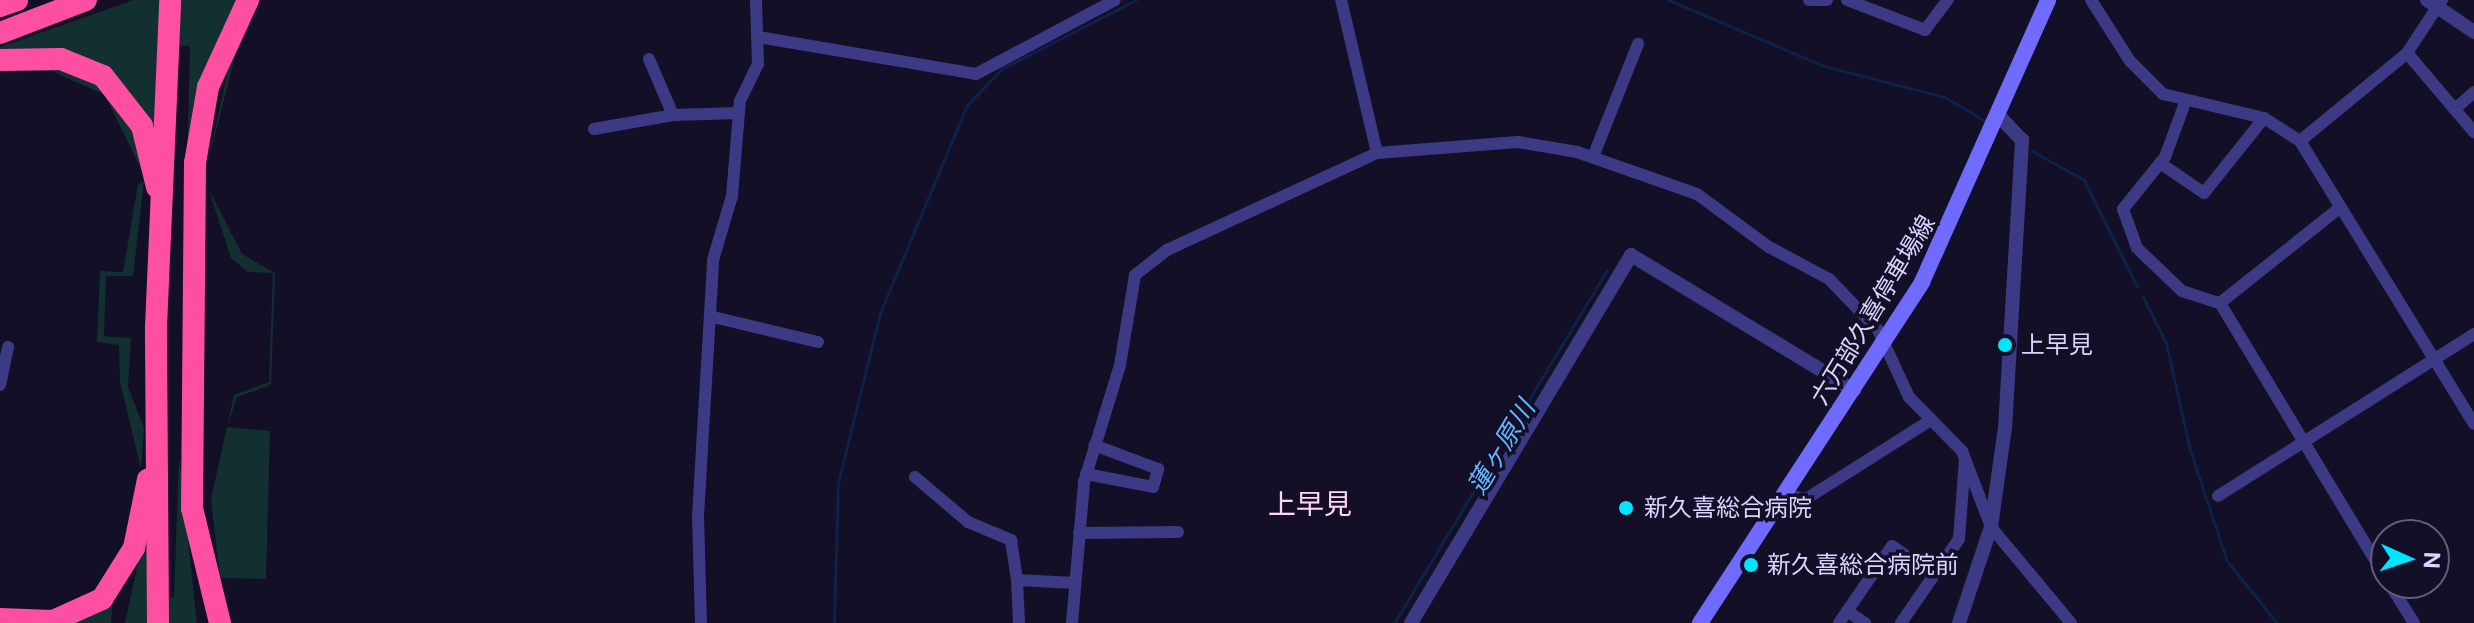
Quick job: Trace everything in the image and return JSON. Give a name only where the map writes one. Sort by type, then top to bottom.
[{"type":"highway","points":[[0,6],[17,0]]},
{"type":"highway","points":[[0,33],[86,0]]},
{"type":"highway","points":[[170,0],[176,55],[180,180],[193,240]]},
{"type":"highway","points":[[168,623],[156,425],[162,208],[184,0]]},
{"type":"highway","points":[[220,623],[192,508],[190,381],[193,240],[202,111],[248,0]]},
{"type":"highway","points":[[0,60],[75,62],[111,83],[142,126],[162,208]]},
{"type":"highway","points":[[158,623],[164,588],[173,453],[190,381]]},
{"type":"highway","points":[[0,619],[65,617],[115,586],[137,536],[156,425]]},
{"type":"main road","name":"六万部久喜停車場線","points":[[1700,623],[1885,344],[1955,220],[2001,118],[2048,0]]},
{"type":"street","points":[[701,623],[698,516],[713,317],[713,260],[732,196],[737,113],[757,68],[756,0]]},
{"type":"street","points":[[758,37],[976,74],[1115,0]]},
{"type":"street","points":[[1341,0],[1377,153]]},
{"type":"street","points":[[1809,0],[1827,0]]},
{"type":"street","points":[[1847,0],[1925,30],[1948,0]]},
{"type":"street","points":[[2091,0],[2148,82],[2186,100],[2264,118],[2300,141],[2337,210],[2474,424]]},
{"type":"street","points":[[2300,141],[2407,53],[2436,2],[2474,32]]},
{"type":"street","points":[[1593,157],[1638,44]]},
{"type":"street","points":[[2407,53],[2457,107],[2474,132]]},
{"type":"street","points":[[649,59],[673,115]]},
{"type":"street","points":[[2457,107],[2474,92]]},
{"type":"street","points":[[2186,100],[2187,113],[2160,163],[2123,209],[2137,248],[2182,291],[2220,303],[2370,551]]},
{"type":"street","points":[[594,129],[673,115],[737,113]]},
{"type":"street","points":[[1959,623],[1991,527],[2005,428],[2022,140],[2001,118]]},
{"type":"street","points":[[2160,163],[2204,193],[2264,118]]},
{"type":"street","points":[[1072,623],[1086,474],[1144,262],[1377,153],[1540,142],[1593,157],[1697,194],[1849,293],[1885,344],[1928,422],[1965,457],[1991,527],[2055,619],[2071,623]]},
{"type":"street","points":[[2220,303],[2337,210]]},
{"type":"street","points":[[1411,623],[1631,255],[1854,390]]},
{"type":"street","points":[[713,317],[818,342]]},
{"type":"street","points":[[2218,496],[2474,334]]},
{"type":"street","points":[[0,385],[8,347]]},
{"type":"street","points":[[1787,495],[1806,499],[1928,422]]},
{"type":"street","points":[[1086,474],[1153,487],[1158,469],[1094,445]]},
{"type":"street","points":[[1901,623],[1959,539],[1965,457]]},
{"type":"street","points":[[915,477],[968,522],[1011,540],[1019,623]]},
{"type":"street","points":[[1079,533],[1178,532]]},
{"type":"street","points":[[1839,623],[1892,546],[1934,575]]},
{"type":"street","points":[[1017,580],[1075,583]]},
{"type":"street","points":[[2399,599],[2414,623]]},
{"type":"street","points":[[1847,611],[1865,623]]},
{"type":"green space","points":[[134,0],[241,0],[187,173],[190,46],[164,45],[160,175],[117,80],[0,54],[0,47]]},
{"type":"green space","points":[[264,0],[236,53],[207,166],[231,56]]},
{"type":"green space","points":[[27,64],[91,75],[128,111],[144,175],[105,95],[52,71],[0,72]]},
{"type":"green space","points":[[144,181],[133,276],[106,276],[104,336],[131,338],[128,387],[144,428],[141,469],[120,382],[119,345],[97,342],[100,271],[123,272],[138,184]]},
{"type":"green space","points":[[209,190],[242,254],[275,273],[271,385],[237,397],[227,427],[270,431],[266,579],[220,578],[211,499],[234,395],[269,382],[273,273],[248,272],[231,258]]},
{"type":"green space","points":[[179,456],[197,623],[125,623],[148,516],[151,597],[174,597]]},
{"type":"green space","points":[[113,598],[111,623],[68,623]]},
{"type":"waterway","points":[[834,623],[838,483],[880,313],[967,105],[1003,68],[1136,0]]},
{"type":"waterway","points":[[1669,0],[1824,66],[1945,97],[1985,121]]},
{"type":"waterway","points":[[2032,151],[2084,180],[2137,287]]},
{"type":"waterway","name":"蓮ヶ原川","points":[[1394,623],[1607,270]]},
{"type":"waterway","points":[[2143,297],[2166,343],[2190,450],[2227,561],[2277,623]]},
{"type":"place","name":"上早見","points":[[2005,345]]},
{"type":"place","name":"新久喜総合病院","points":[[1626,508]]},
{"type":"place","name":"新久喜総合病院前","points":[[1751,565]]},
{"type":"district","name":"上早見","points":[[1310,504]]}]
